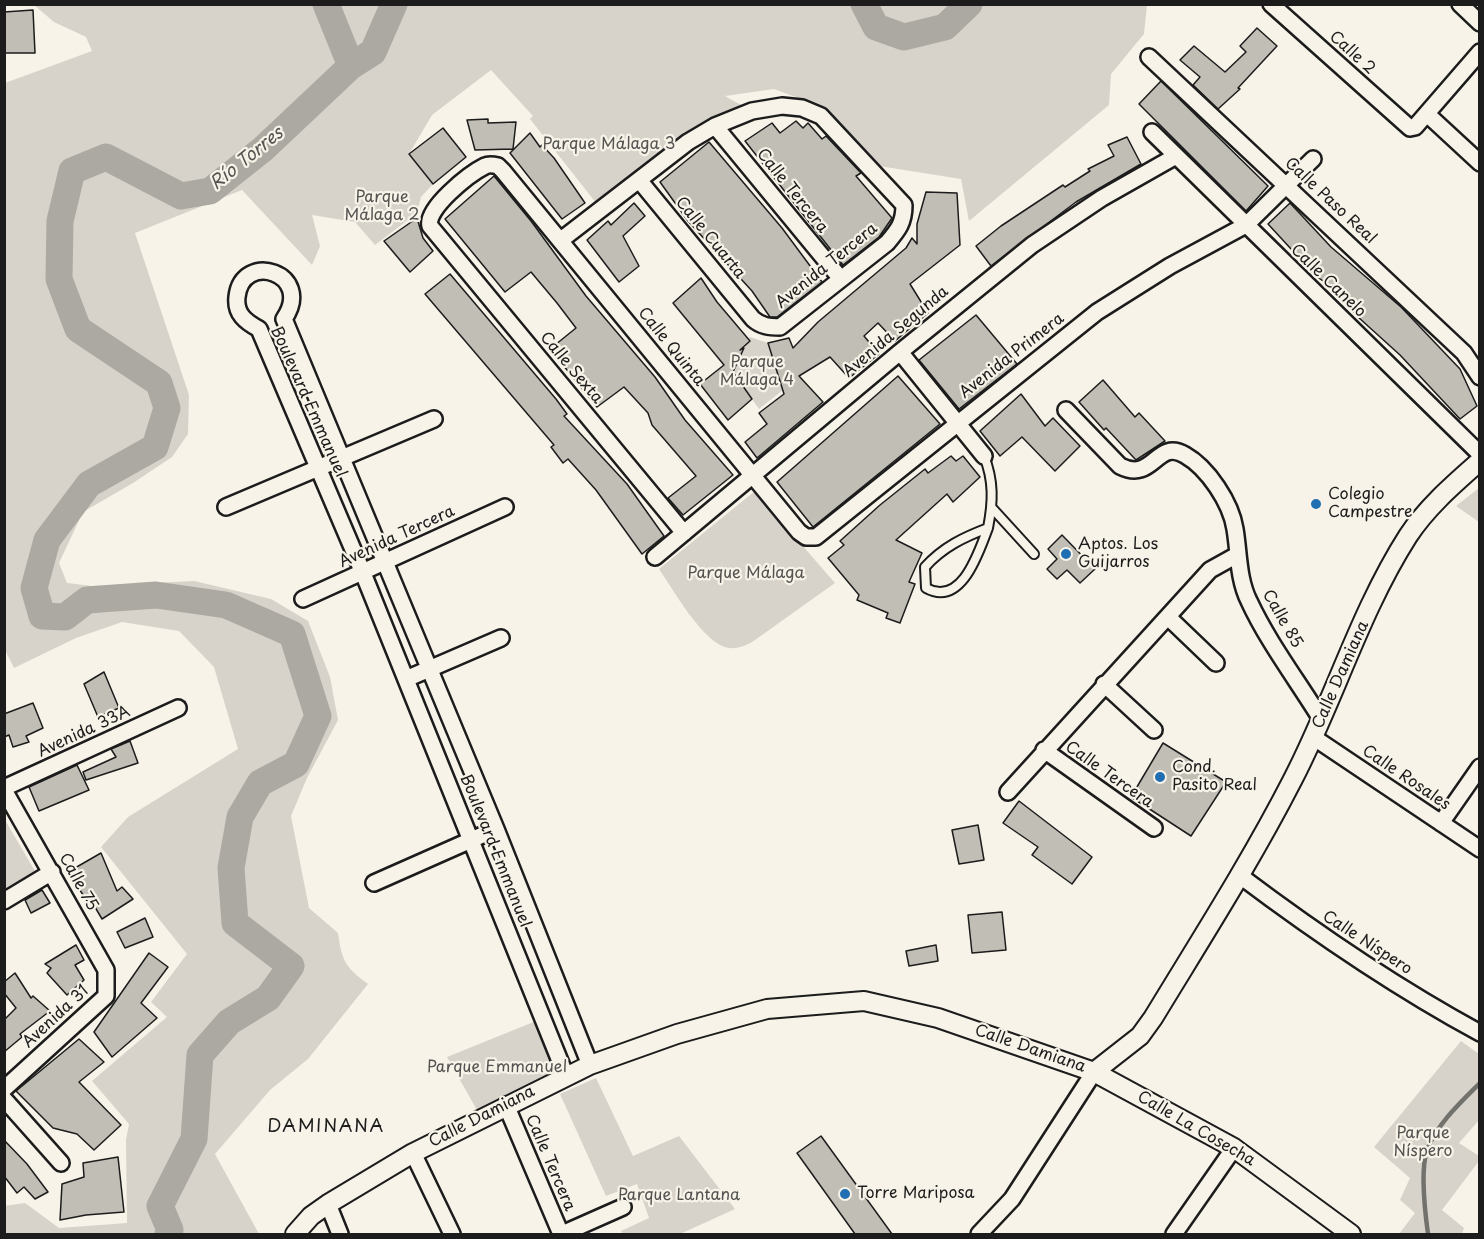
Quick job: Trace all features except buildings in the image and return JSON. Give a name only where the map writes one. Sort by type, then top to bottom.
[{"type":"street","name":"Calle 2","points":[[1271,4],[1410,128],[1415,128],[1427,114]]},
{"type":"street","points":[[1460,4],[1479,23]]},
{"type":"street","points":[[1479,52],[1427,114],[1479,163]]},
{"type":"street","name":"Calle Paso Real","points":[[1149,57],[1464,353],[1479,377]]},
{"type":"street","name":"Avenida Tercera","points":[[715,126],[752,111],[782,106],[802,108],[821,116],[904,205],[900,228],[887,243],[780,327],[759,324],[753,319]]},
{"type":"street","points":[[561,240],[688,142],[715,126]]},
{"type":"street","name":"Calle Tercera","points":[[715,126],[841,279]]},
{"type":"street","name":"Calle Canelo","points":[[1152,132],[1479,454]]},
{"type":"street","name":"Avenida Segunda","points":[[655,557],[900,352],[1032,246],[1102,198],[1176,156]]},
{"type":"street","name":"Avenida Primera","points":[[816,537],[1097,312],[1170,266],[1246,225],[1313,159]]},
{"type":"street","name":"Calle Sexta","points":[[503,171],[498,166],[485,166],[440,201],[430,213],[430,226],[684,533]]},
{"type":"street","name":"Calle Quinta","points":[[503,171],[799,532],[806,537],[816,537]]},
{"type":"street","name":"Calle Cuarta","points":[[639,180],[753,319]]},
{"type":"street","name":"Boulevard Emmanuel","points":[[566,1076],[363,573],[259,329],[245,322],[239,313],[237,291],[248,276],[258,271],[272,271],[289,284],[293,300],[284,319],[496,829],[590,1065]]},
{"type":"street","points":[[900,352],[984,456]]},
{"type":"street","name":"Calle 85","points":[[1066,410],[1120,466],[1135,472],[1167,452],[1177,451],[1198,464],[1230,511],[1235,528],[1237,555],[1248,600],[1321,718]]},
{"type":"street","points":[[226,507],[434,419]]},
{"type":"street","name":"Calle Damiana","points":[[295,1234],[311,1216],[327,1204],[413,1153],[566,1076],[590,1065],[677,1035],[767,1009],[864,1001],[938,1018],[1094,1072],[1140,1036],[1239,875],[1293,779],[1377,592],[1409,535],[1446,490],[1479,461]]},
{"type":"street","name":"Avenida Tercera","points":[[303,599],[505,507]]},
{"type":"street","points":[[1008,792],[1210,570],[1237,555]]},
{"type":"street","points":[[1168,617],[1216,663]]},
{"type":"street","points":[[406,679],[501,638]]},
{"type":"street","points":[[1104,684],[1154,730]]},
{"type":"street","name":"Avenida 33A","points":[[4,789],[178,708]]},
{"type":"street","name":"Calle Rosales","points":[[1313,737],[1479,849]]},
{"type":"street","name":"Calle Tercera","points":[[1044,750],[1154,828]]},
{"type":"street","points":[[1442,824],[1479,767]]},
{"type":"street","name":"Calle 75","points":[[4,789],[106,970],[106,996]]},
{"type":"street","points":[[374,883],[496,829]]},
{"type":"street","points":[[4,901],[52,872]]},
{"type":"street","name":"Calle Níspero","points":[[1239,875],[1300,921],[1354,957],[1479,1033]]},
{"type":"street","name":"Avenida 31","points":[[4,1089],[106,996]]},
{"type":"street","points":[[979,1234],[1012,1199],[1094,1072]]},
{"type":"street","name":"Calle La Cosecha","points":[[1094,1072],[1234,1148],[1351,1234]]},
{"type":"street","points":[[4,1099],[61,1163]]},
{"type":"street","name":"Calle Tercera","points":[[506,1105],[561,1234]]},
{"type":"street","points":[[1174,1234],[1234,1148]]},
{"type":"street","points":[[413,1153],[452,1234]]},
{"type":"street","points":[[327,1204],[340,1234]]},
{"type":"street","points":[[561,1234],[622,1207]]},
{"type":"lane","points":[[984,456],[992,481],[992,508],[988,528],[971,570],[960,583],[947,591],[933,592],[926,588],[925,567],[938,553],[969,535],[988,528]]},
{"type":"lane","points":[[992,508],[1034,554]]},
{"type":"green space","points":[[34,5],[1147,5],[1144,34],[1111,74],[1109,105],[969,221],[961,179],[879,166],[823,107],[774,89],[725,96],[752,111],[715,126],[600,208],[530,119],[533,116],[491,70],[432,115],[409,154],[433,184],[421,197],[417,213],[375,245],[355,222],[312,215],[320,246],[312,265],[242,190],[135,233],[189,395],[188,434],[172,457],[83,512],[59,563],[67,583],[92,586],[194,581],[271,599],[308,621],[330,677],[338,720],[307,778],[291,816],[309,908],[338,933],[346,963],[368,984],[308,1059],[270,1090],[215,1154],[259,1234],[5,1234],[4,1206],[25,1203],[59,1228],[127,1223],[126,1140],[129,1124],[92,1081],[167,1017],[151,1002],[187,954],[101,847],[128,817],[238,749],[214,667],[179,631],[122,622],[76,638],[14,668],[5,650],[5,83],[92,51],[86,37],[54,22]]},
{"type":"green space","name":"Parque Málaga 4","points":[[750,337],[768,343],[783,390],[759,409],[733,372]]},
{"type":"green space","points":[[1479,488],[1479,522],[1456,506]]},
{"type":"green space","name":"Parque Málaga","points":[[755,491],[835,583],[755,640],[743,646],[729,648],[719,645],[700,627],[659,569]]},
{"type":"green space","points":[[5,820],[35,871],[4,890]]},
{"type":"green space","name":"Parque Emmanuel","points":[[536,1021],[555,1072],[477,1110],[447,1057]]},
{"type":"green space","name":"Parque Níspero","points":[[1461,1041],[1479,1054],[1480,1119],[1459,1143],[1479,1156],[1479,1161],[1442,1210],[1464,1228],[1462,1234],[1399,1234],[1415,1213],[1400,1200],[1410,1178],[1374,1147]]},
{"type":"green space","name":"Parque Lantana","points":[[596,1078],[633,1156],[679,1136],[735,1209],[680,1234],[623,1234],[621,1231],[649,1218],[637,1184],[606,1196],[560,1094]]},
{"type":"waterway","points":[[326,4],[351,66]]},
{"type":"waterway","name":"Río Torres","points":[[168,1234],[170,1230],[160,1206],[194,1139],[200,1055],[229,1022],[268,998],[291,966],[235,923],[231,868],[240,817],[260,783],[296,764],[318,716],[292,634],[226,605],[156,595],[87,600],[65,617],[42,616],[34,588],[47,540],[89,484],[155,447],[167,408],[159,383],[78,329],[59,279],[60,221],[72,171],[106,157],[181,196],[210,191],[263,149],[351,66],[373,52],[394,4]]},
{"type":"waterway","name":"Río Torres","points":[[864,4],[876,27],[904,37],[945,27],[969,4]]},
{"type":"waterway","points":[[1428,1234],[1423,1180],[1427,1150],[1443,1122],[1480,1083]]},
{"type":"place","name":"Colegio Campestre","points":[[1316,504]]},
{"type":"place","name":"Aptos. Los Guijarros","points":[[1066,554]]},
{"type":"place","name":"Cond. Pasito Real","points":[[1160,777]]},
{"type":"place","name":"Torre Mariposa","points":[[845,1194]]},
{"type":"district","name":"DAMINANA","points":[[326,1127]]},
{"type":"park label","name":"Parque Málaga 3","points":[[609,145]]},
{"type":"park label","name":"Parque Málaga 2","points":[[382,207]]}]
